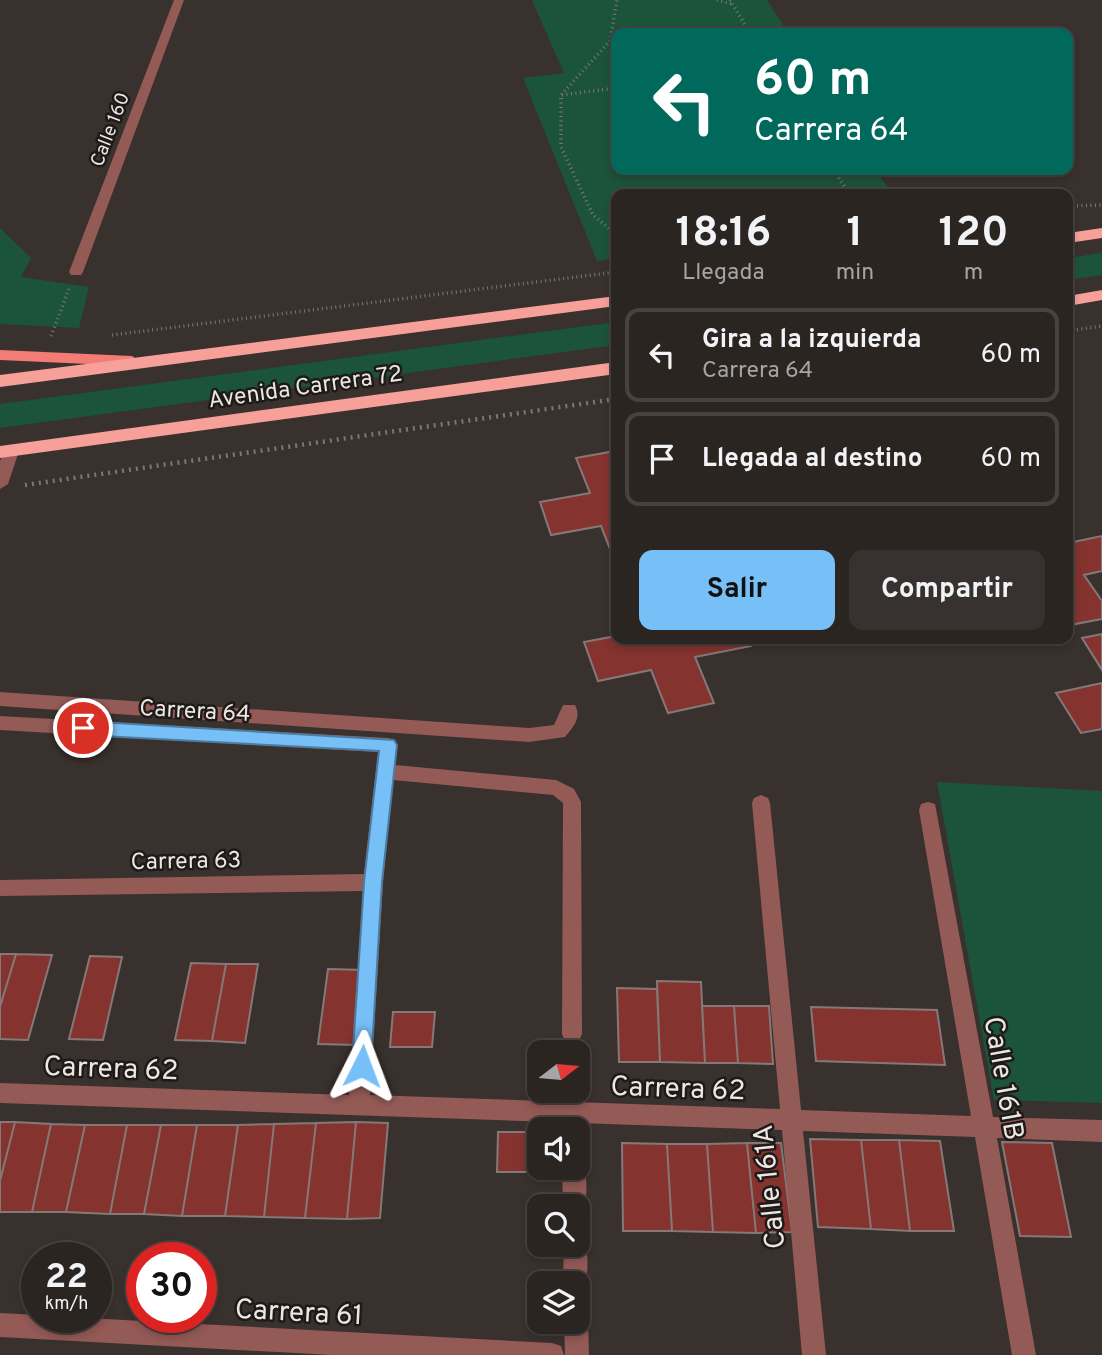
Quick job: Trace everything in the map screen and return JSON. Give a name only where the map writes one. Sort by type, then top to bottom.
[{"type":"highway","points":[[1073,237],[1102,233]]},
{"type":"highway","points":[[1073,299],[1102,295]]},
{"type":"highway","name":"Avenida Carrera 72","points":[[0,382],[611,302]]},
{"type":"highway","name":"Avenida Carrera 72","points":[[6,451],[611,369]]},
{"type":"main road","points":[[0,355],[153,362]]},
{"type":"street","name":"Calle 160","points":[[76,272],[179,0]]},
{"type":"street","points":[[6,451],[7,485]]},
{"type":"street","points":[[0,699],[529,735],[559,732],[568,720],[569,710]]},
{"type":"street","name":"Carrera 64","points":[[0,723],[388,745],[385,772]]},
{"type":"street","points":[[359,1105],[373,882],[385,772],[556,788],[567,794],[572,802],[572,1034]]},
{"type":"street","name":"Calle 161A","points":[[761,803],[814,1355]]},
{"type":"street","name":"Calle 161B","points":[[928,810],[1024,1355]]},
{"type":"street","name":"Carrera 63","points":[[0,888],[373,882]]},
{"type":"street","name":"Carrera 62","points":[[0,1093],[359,1105],[527,1118]]},
{"type":"street","name":"Carrera 62","points":[[590,1121],[791,1120],[1102,1131]]},
{"type":"street","name":"Carrera 61","points":[[0,1325],[552,1355]]},
{"type":"street","points":[[576,1334],[577,1355]]},
{"type":"path","points":[[612,28],[617,0]]},
{"type":"path","points":[[717,0],[731,2],[747,28]]},
{"type":"path","points":[[611,35],[610,41],[561,95],[561,147],[593,215],[611,230]]},
{"type":"path","points":[[561,95],[611,89]]},
{"type":"path","points":[[1073,206],[1102,205]]},
{"type":"path","points":[[60,341],[49,342],[76,272]]},
{"type":"path","points":[[106,336],[611,273]]},
{"type":"path","points":[[1073,330],[1102,326]]},
{"type":"path","points":[[7,485],[611,400]]},
{"type":"green space","points":[[532,0],[767,0],[785,28],[611,28],[611,175],[879,175],[889,189],[611,189],[611,259],[597,261],[523,78],[564,73]]},
{"type":"green space","points":[[0,228],[31,258],[21,277],[89,287],[79,328],[0,324]]},
{"type":"green space","points":[[1102,253],[1102,275],[1073,279],[1073,257]]},
{"type":"green space","points":[[611,323],[611,346],[0,428],[0,404]]},
{"type":"green space","points":[[937,782],[1102,791],[1102,1103],[994,1100]]},
{"type":"building","points":[[611,452],[611,552],[601,526],[551,535],[540,502],[590,493],[576,458]]},
{"type":"building","points":[[1102,536],[1102,571],[1084,575],[1102,601],[1102,619],[1073,624],[1073,542]]},
{"type":"building","points":[[1102,634],[1102,670],[1082,638]]},
{"type":"building","points":[[611,637],[611,644],[751,646],[695,657],[714,703],[668,713],[651,670],[598,681],[584,642]]},
{"type":"building","points":[[1102,683],[1102,729],[1081,733],[1056,693]]},
{"type":"building","points":[[0,954],[16,954],[0,1007]]},
{"type":"building","points":[[16,954],[52,955],[28,1040],[0,1039],[0,1007]]},
{"type":"building","points":[[90,956],[122,957],[103,1040],[69,1039]]},
{"type":"building","points":[[191,963],[226,964],[212,1041],[175,1040]]},
{"type":"building","points":[[226,964],[258,964],[245,1043],[212,1041]]},
{"type":"building","points":[[328,969],[366,970],[357,1045],[318,1044]]},
{"type":"building","points":[[657,981],[701,982],[705,1063],[660,1062]]},
{"type":"building","points":[[617,988],[657,989],[660,1062],[619,1062]]},
{"type":"building","points":[[702,1006],[734,1006],[738,1063],[705,1063]]},
{"type":"building","points":[[734,1006],[769,1006],[773,1064],[738,1063]]},
{"type":"building","points":[[811,1007],[937,1010],[945,1065],[816,1061]]},
{"type":"building","points":[[393,1012],[435,1012],[432,1047],[390,1047]]},
{"type":"building","points":[[0,1122],[15,1122],[0,1181]]},
{"type":"building","points":[[15,1122],[51,1124],[32,1212],[0,1212],[0,1181]]},
{"type":"building","points":[[356,1122],[388,1123],[380,1218],[347,1219]]},
{"type":"building","points":[[356,1122],[347,1219],[305,1218],[316,1123]]},
{"type":"building","points":[[316,1123],[305,1218],[264,1217],[274,1124]]},
{"type":"building","points":[[51,1124],[85,1125],[66,1212],[32,1212]]},
{"type":"building","points":[[274,1124],[264,1217],[225,1216],[238,1125]]},
{"type":"building","points":[[85,1125],[127,1125],[110,1214],[66,1212]]},
{"type":"building","points":[[127,1125],[161,1125],[144,1214],[110,1214]]},
{"type":"building","points":[[161,1125],[197,1125],[182,1216],[144,1214]]},
{"type":"building","points":[[197,1125],[238,1125],[225,1216],[182,1216]]},
{"type":"building","points":[[498,1132],[527,1132],[527,1172],[497,1172]]},
{"type":"building","points":[[810,1139],[861,1140],[871,1229],[818,1227]]},
{"type":"building","points":[[861,1140],[899,1140],[910,1231],[871,1229]]},
{"type":"building","points":[[899,1140],[940,1141],[954,1231],[910,1231]]},
{"type":"building","points":[[1002,1142],[1052,1143],[1071,1237],[1020,1236]]},
{"type":"building","points":[[622,1143],[667,1144],[672,1231],[623,1231]]},
{"type":"building","points":[[747,1143],[781,1143],[792,1232],[756,1233]]},
{"type":"building","points":[[747,1143],[756,1233],[713,1232],[707,1144]]},
{"type":"building","points":[[667,1144],[707,1144],[713,1232],[672,1231]]},
{"type":"route","points":[[83,728],[388,745],[373,882],[362,1066]]}]
